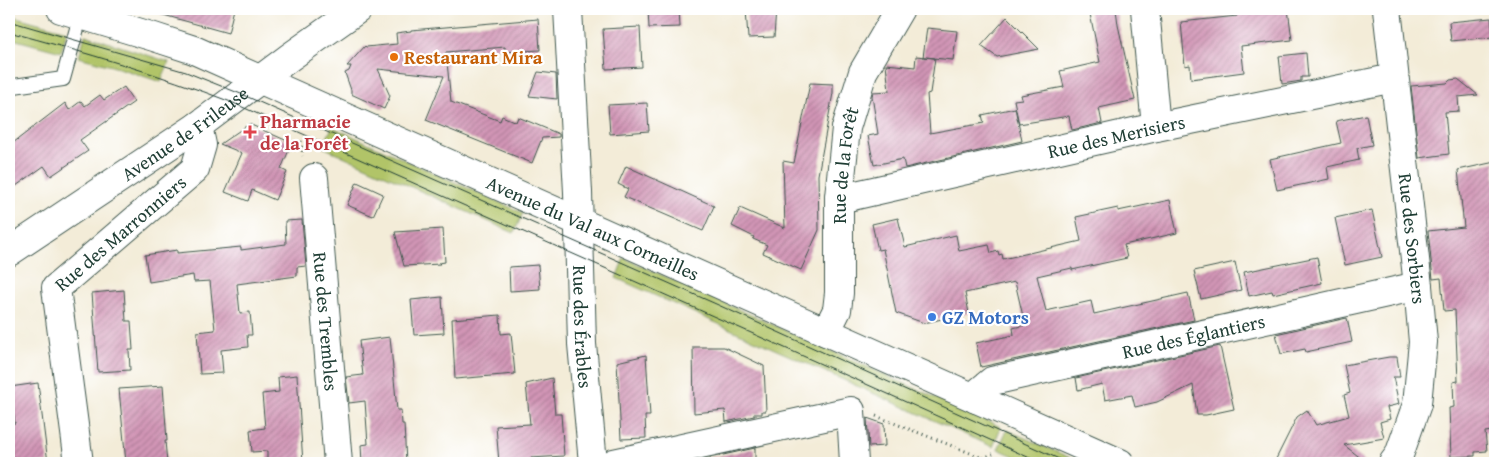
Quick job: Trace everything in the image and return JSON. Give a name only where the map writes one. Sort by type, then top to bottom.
[{"type":"street","name":"Avenue de Frileuse","points":[[9,252],[198,126],[358,9]]},
{"type":"street","name":"Rue des Érables","points":[[568,9],[578,192],[582,344],[593,463]]},
{"type":"street","name":"Rue de la Forêt","points":[[826,332],[837,310],[839,293],[839,197],[846,128],[863,72],[900,9]]},
{"type":"street","points":[[1144,9],[1156,127]]},
{"type":"street","name":"Rue des Sorbiers","points":[[1387,9],[1423,342],[1417,404],[1398,455],[1393,463]]},
{"type":"street","name":"Avenue du Val aux Corneilles","points":[[71,12],[194,50],[1120,463]]},
{"type":"street","name":"Rue des Merisiers","points":[[839,197],[852,196],[1156,127],[1394,78]]},
{"type":"street","name":"Rue des Marronniers","points":[[79,463],[56,288],[195,169],[202,145],[198,126]]},
{"type":"street","name":"Rue des Trembles","points":[[314,178],[338,463]]},
{"type":"street","name":"Rue des Églantiers","points":[[976,399],[981,390],[992,381],[1418,286]]},
{"type":"street","points":[[614,463],[851,411],[854,463]]},
{"type":"lane","points":[[14,86],[63,79],[71,12]]},
{"type":"path","points":[[851,411],[867,413],[983,458],[993,454]]},
{"type":"green space","points":[[9,15],[67,31],[61,52],[9,38]]},
{"type":"green space","points":[[85,35],[169,62],[161,82],[79,57]]},
{"type":"green space","points":[[332,127],[523,213],[514,233],[323,147]]},
{"type":"green space","points":[[624,258],[1001,427],[993,447],[616,278]]},
{"type":"green space","points":[[1007,430],[1082,463],[1030,463],[998,449]]},
{"type":"building","points":[[161,9],[234,9],[228,33],[160,14]]},
{"type":"building","points":[[648,9],[679,9],[680,27],[649,28]]},
{"type":"building","points":[[746,9],[776,9],[774,37],[748,38]]},
{"type":"building","points":[[1089,9],[1116,9],[1135,100],[1099,108],[1102,123],[1072,130],[1069,116],[1019,124],[1014,100],[1022,99],[1021,95],[1064,87],[1060,71],[1100,62]]},
{"type":"building","points":[[1236,9],[1288,9],[1292,40],[1241,46],[1244,72],[1191,79],[1190,65],[1185,66],[1181,22],[1237,16]]},
{"type":"building","points":[[1007,17],[1039,49],[997,57],[981,46]]},
{"type":"building","points":[[1491,18],[1493,37],[1451,41],[1449,22]]},
{"type":"building","points":[[538,19],[540,50],[505,52],[505,47],[446,52],[451,102],[500,121],[502,116],[516,122],[518,117],[559,134],[559,137],[542,138],[532,163],[426,120],[444,76],[378,69],[390,96],[384,109],[351,94],[345,73],[349,71],[351,66],[347,66],[365,46],[397,44],[396,33],[411,30]]},
{"type":"building","points":[[640,27],[642,67],[606,69],[603,29]]},
{"type":"building","points":[[927,28],[957,31],[953,60],[923,57]]},
{"type":"building","points":[[1306,53],[1308,77],[1301,77],[1301,81],[1282,84],[1279,56]]},
{"type":"building","points":[[916,56],[935,58],[930,93],[927,94],[930,133],[984,123],[982,115],[1015,108],[1022,141],[905,168],[903,159],[874,165],[868,136],[878,134],[873,92],[889,91],[886,64],[915,67]]},
{"type":"building","points":[[538,72],[556,74],[557,99],[529,96]]},
{"type":"building","points":[[1458,79],[1478,95],[1458,97],[1459,111],[1445,112],[1449,154],[1419,158],[1411,86],[1447,83],[1450,80]]},
{"type":"building","points":[[810,83],[833,84],[833,93],[818,175],[819,230],[801,270],[763,253],[767,245],[732,226],[740,208],[785,228],[783,161],[794,163]]},
{"type":"building","points":[[124,87],[134,102],[80,140],[88,151],[51,176],[44,166],[9,191],[9,146],[65,103],[69,110],[81,101],[85,106],[100,95],[104,100]]},
{"type":"building","points":[[647,103],[649,131],[610,134],[608,105]]},
{"type":"building","points":[[1366,115],[1372,145],[1357,148],[1359,160],[1327,167],[1329,179],[1277,190],[1270,159],[1341,143],[1336,121]]},
{"type":"building","points":[[249,124],[292,143],[281,169],[287,172],[275,200],[252,190],[248,201],[225,192],[242,153],[220,144]]},
{"type":"building","points":[[1495,162],[1495,419],[1491,419],[1492,431],[1485,432],[1487,451],[1475,452],[1475,456],[1451,457],[1449,408],[1454,407],[1453,382],[1458,381],[1455,310],[1444,311],[1441,278],[1433,279],[1428,231],[1464,227],[1458,170]]},
{"type":"building","points":[[626,166],[714,206],[703,231],[624,197],[628,189],[618,184]]},
{"type":"building","points":[[357,182],[383,194],[373,216],[347,205]]},
{"type":"building","points":[[1170,200],[1177,233],[1124,245],[1127,258],[1037,276],[1046,311],[1091,301],[1094,314],[1188,293],[1194,320],[981,367],[976,343],[1014,335],[1013,328],[1025,325],[1015,282],[965,293],[969,313],[924,323],[896,313],[883,249],[878,250],[872,224],[898,218],[905,247],[956,235],[959,251],[989,245],[991,253],[998,251],[999,255],[1002,254],[1003,259],[1081,241],[1076,217],[1118,208],[1118,211]]},
{"type":"building","points":[[1372,210],[1382,257],[1345,265],[1335,218]]},
{"type":"building","points":[[302,220],[306,266],[297,267],[297,276],[237,284],[240,313],[250,312],[252,335],[247,335],[248,347],[221,350],[223,373],[200,374],[197,332],[215,330],[210,281],[194,282],[193,275],[149,282],[145,255],[177,250],[177,253],[241,247],[241,250],[286,244],[285,221]]},
{"type":"building","points":[[443,229],[445,262],[440,264],[404,266],[395,232]]},
{"type":"building","points":[[1317,257],[1322,283],[1273,294],[1272,291],[1249,296],[1244,272]]},
{"type":"building","points":[[1235,262],[1241,290],[1201,299],[1194,271]]},
{"type":"building","points":[[538,265],[540,289],[510,291],[509,267]]},
{"type":"building","points":[[124,290],[126,321],[131,321],[133,350],[129,350],[130,370],[98,372],[92,293]]},
{"type":"building","points":[[442,297],[444,333],[414,335],[411,300]]},
{"type":"building","points":[[500,315],[501,334],[511,333],[515,374],[455,379],[452,319]]},
{"type":"building","points":[[1347,318],[1352,342],[1306,352],[1305,349],[1281,354],[1276,334]]},
{"type":"building","points":[[390,337],[397,410],[401,410],[402,424],[404,424],[406,463],[362,463],[361,445],[368,444],[365,401],[349,403],[346,377],[363,375],[359,341]]},
{"type":"building","points":[[1220,346],[1234,409],[1197,415],[1193,385],[1157,402],[1135,407],[1132,395],[1105,400],[1102,384],[1078,390],[1076,378]]},
{"type":"building","points":[[693,347],[724,347],[764,366],[766,411],[762,411],[762,414],[754,414],[754,416],[726,422],[725,410],[694,413]]},
{"type":"building","points":[[646,355],[650,416],[645,416],[646,438],[621,439],[617,362]]},
{"type":"building","points":[[1397,357],[1400,377],[1393,377],[1399,404],[1387,407],[1390,419],[1380,422],[1384,438],[1344,445],[1367,463],[1274,463],[1297,417],[1307,410],[1316,425],[1349,416],[1344,395],[1350,393],[1344,365]]},
{"type":"building","points":[[297,375],[303,463],[267,463],[267,451],[252,452],[250,430],[265,428],[262,394],[279,392],[278,377]]},
{"type":"building","points":[[552,378],[555,414],[561,414],[564,456],[531,458],[531,463],[499,463],[496,426],[530,424],[526,384]]},
{"type":"building","points":[[38,383],[48,463],[16,463],[15,457],[9,458],[9,424],[15,423],[10,387]]},
{"type":"building","points":[[163,386],[167,463],[126,463],[119,389]]},
{"type":"building","points":[[867,418],[884,424],[885,446],[869,447]]},
{"type":"building","points":[[755,448],[755,463],[687,463]]},
{"type":"tram line","points":[[9,21],[186,72],[241,94],[716,304],[1068,463]]},
{"type":"tram line","points":[[9,32],[121,64],[231,102],[1041,463]]},
{"type":"place","name":"Restaurant Mira","points":[[394,57]]},
{"type":"place","name":"Pharmacie de la Forêt","points":[[250,132]]},
{"type":"place","name":"GZ Motors","points":[[932,317]]}]
